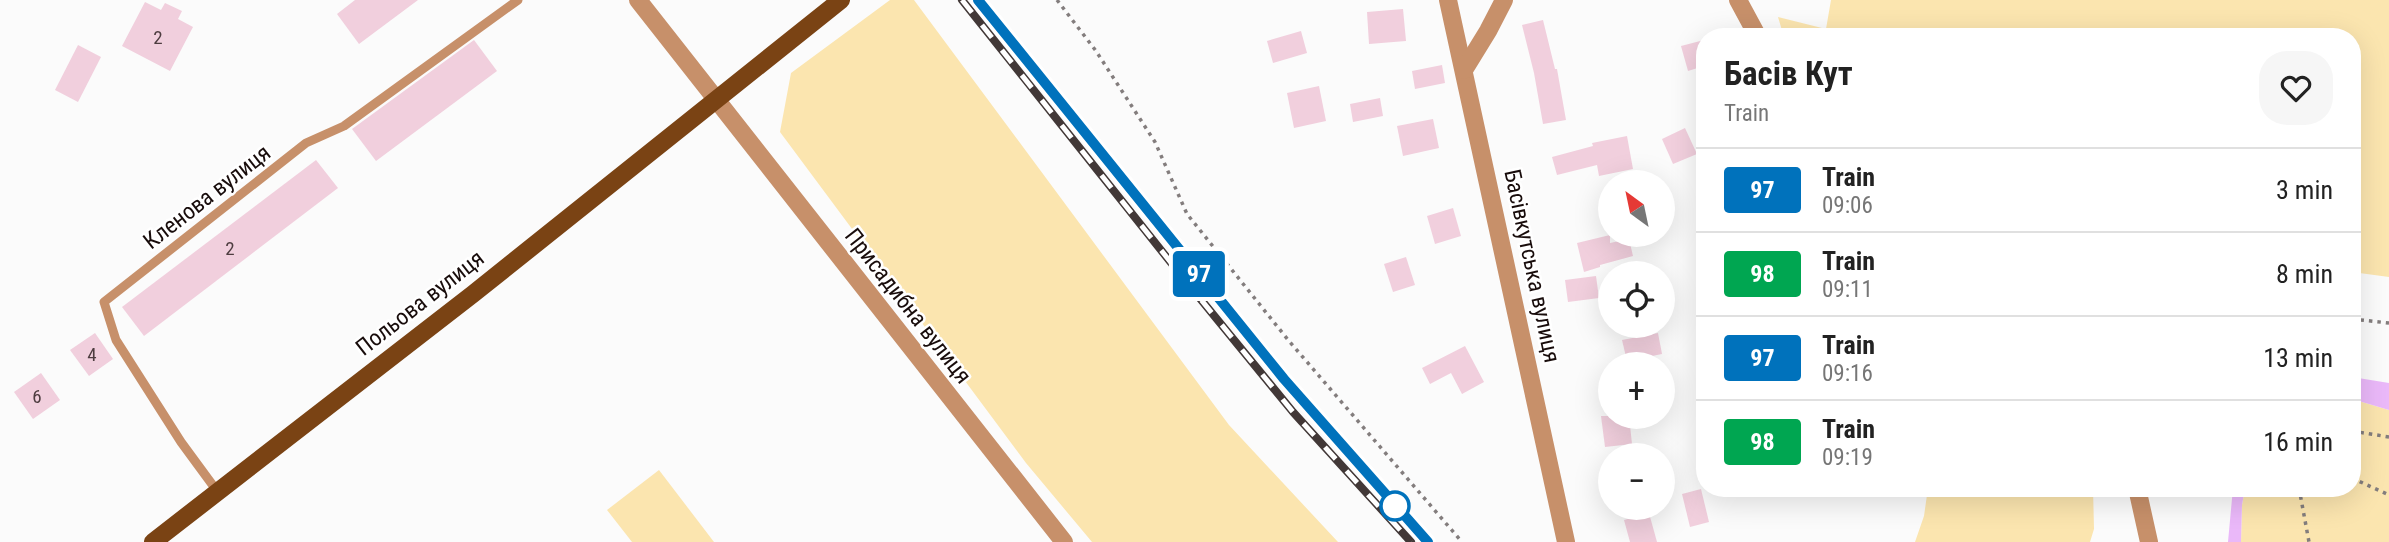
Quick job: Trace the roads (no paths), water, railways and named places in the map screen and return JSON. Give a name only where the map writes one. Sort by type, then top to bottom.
[{"type":"main road","points":[[715,99],[841,0]]},
{"type":"main road","name":"Польова вулиця","points":[[153,542],[473,294],[715,99]]},
{"type":"street","name":"Присадибна вулиця","points":[[638,0],[1064,542]]},
{"type":"street","name":"Басівкутська вулиця","points":[[1448,0],[1566,542]]},
{"type":"street","points":[[1464,70],[1504,0]]},
{"type":"street","points":[[1738,0],[1753,28]]},
{"type":"street","points":[[2139,497],[2149,542]]},
{"type":"lane","name":"Кленова вулиця","points":[[217,491],[181,442],[116,340],[104,302],[306,143],[344,126],[518,0]]},
{"type":"railway","points":[[962,0],[1293,412],[1411,542]]},
{"type":"railway","points":[[978,0],[1284,378],[1428,542]]},
{"type":"train","name":"97","points":[[978,0],[1284,379],[1428,542]]}]
